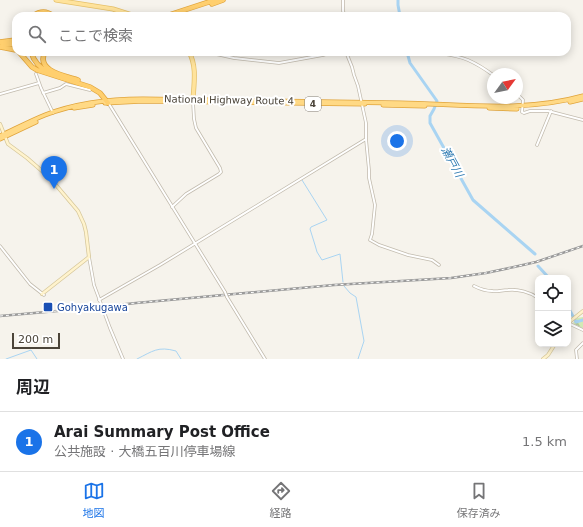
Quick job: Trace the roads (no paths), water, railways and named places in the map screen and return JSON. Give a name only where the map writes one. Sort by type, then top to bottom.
[{"type":"highway","points":[[178,12],[215,0]]},
{"type":"highway","points":[[188,12],[223,0]]},
{"type":"highway","points":[[0,44],[12,42]]},
{"type":"highway","points":[[0,44],[6,48],[12,49]]},
{"type":"highway","points":[[22,56],[32,67],[37,70],[90,86],[100,93],[107,101]]},
{"type":"highway","points":[[31,56],[34,64],[44,73]]},
{"type":"highway","points":[[32,56],[40,67],[49,72],[54,72]]},
{"type":"highway","points":[[44,56],[44,63],[48,69],[91,85],[101,91],[107,101]]},
{"type":"highway","name":"National Highway Route 4","points":[[2,136],[28,122],[53,112],[81,104],[107,101],[362,103],[523,108],[552,106],[583,98]]},
{"type":"highway","name":"National Highway Route 4","points":[[2,136],[59,113],[107,101]]},
{"type":"main road","points":[[56,0],[113,9],[122,12]]},
{"type":"main road","points":[[191,56],[194,69],[193,101]]},
{"type":"main road","points":[[0,124],[2,136],[8,144],[50,178],[78,211],[84,224],[90,257],[43,295]]},
{"type":"main road","points":[[571,321],[583,311]]},
{"type":"main road","points":[[544,359],[554,347]]},
{"type":"street","points":[[343,0],[343,12]]},
{"type":"street","points":[[225,56],[279,63],[316,56]]},
{"type":"street","points":[[348,56],[362,103],[366,123],[369,178],[375,205],[370,240],[379,245],[432,260],[439,265]]},
{"type":"street","points":[[454,56],[465,59],[487,71]]},
{"type":"street","points":[[36,74],[43,93],[53,112]]},
{"type":"street","points":[[0,94],[40,83]]},
{"type":"street","points":[[43,93],[60,88],[66,84],[90,90]]},
{"type":"street","points":[[107,101],[265,359]]},
{"type":"street","points":[[172,207],[186,194],[221,172],[196,128],[193,101]]},
{"type":"street","points":[[523,104],[522,112],[524,113],[530,111],[551,112],[583,120]]},
{"type":"street","points":[[537,145],[551,112]]},
{"type":"street","points":[[99,300],[195,244],[366,139]]},
{"type":"street","points":[[0,246],[30,284],[43,295]]},
{"type":"street","points":[[90,257],[94,285],[123,359]]},
{"type":"street","points":[[474,286],[492,292],[509,290],[535,296]]},
{"type":"street","points":[[571,323],[583,330]]},
{"type":"street","points":[[577,359],[576,350],[583,343]]},
{"type":"waterway","name":"瀬戸川","points":[[398,0],[399,12]]},
{"type":"waterway","name":"瀬戸川","points":[[408,56],[410,63],[437,101],[430,116],[430,123],[473,200],[535,254]]},
{"type":"waterway","points":[[302,180],[327,220],[311,227],[310,229],[317,252],[322,260],[340,254],[343,282]]},
{"type":"waterway","name":"瀬戸川","points":[[538,266],[546,275]]},
{"type":"waterway","points":[[344,286],[356,297],[364,341],[358,359]]},
{"type":"waterway","name":"瀬戸川","points":[[570,311],[576,322],[583,320]]},
{"type":"waterway","points":[[137,359],[160,349],[176,351],[181,359]]},
{"type":"waterway","points":[[6,359],[31,350],[37,359]]},
{"type":"railway","points":[[0,316],[334,285],[451,278],[486,273],[536,262],[583,246]]},
{"type":"place","name":"Arai Summary Post Office","points":[[54,189]]},
{"type":"place","name":"Gohyakugawa","points":[[48,307]]}]
